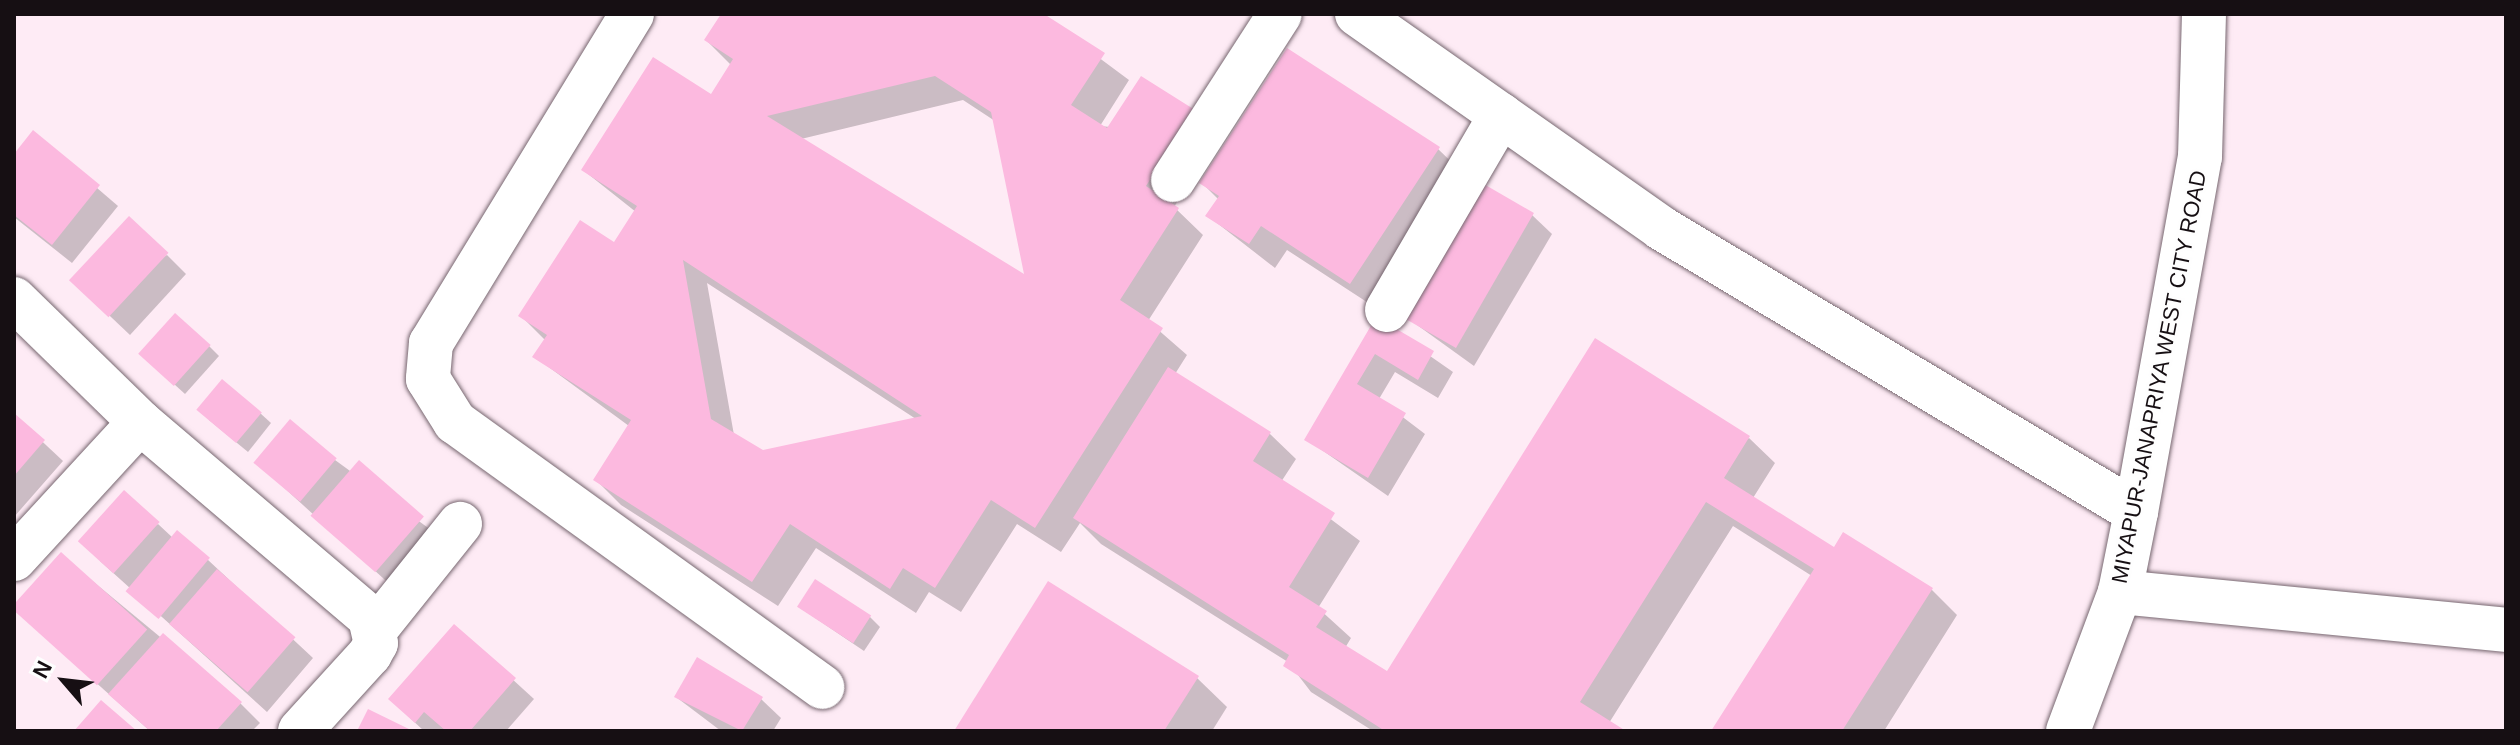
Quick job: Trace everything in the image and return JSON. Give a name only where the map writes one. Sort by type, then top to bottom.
[{"type":"street","points":[[632,14],[431,343],[428,379],[455,422],[823,687]]},
{"type":"street","points":[[1173,180],[1280,14]]},
{"type":"street","points":[[1357,14],[1661,228],[2136,512]]},
{"type":"street","name":"MIYAPUR-JANAPRIYA WEST CITY ROAD","points":[[2068,731],[2120,592],[2136,512],[2200,157],[2204,14]]},
{"type":"street","points":[[1387,310],[1501,115]]},
{"type":"street","points":[[14,299],[140,422],[370,618],[375,630]]},
{"type":"street","points":[[14,559],[140,422]]},
{"type":"street","points":[[300,731],[370,654],[375,630],[460,524]]},
{"type":"street","points":[[2120,592],[2506,630]]},
{"type":"building","points":[[721,14],[1044,14],[1105,53],[1071,105],[1107,128],[1141,76],[1195,110],[1146,186],[1179,208],[1120,300],[1163,328],[1035,528],[991,500],[935,588],[903,568],[890,589],[790,524],[752,582],[593,480],[631,420],[532,357],[547,335],[518,316],[580,220],[614,242],[637,206],[581,170],[653,57],[711,94],[733,59],[704,40]],"holes":[[[935,76],[991,112],[1024,274],[767,116]],[[683,260],[922,416],[763,450],[711,419]]]},
{"type":"building","points":[[1287,48],[1440,147],[1350,284],[1261,226],[1249,244],[1205,216],[1219,196],[1199,183]]},
{"type":"building","points":[[33,130],[100,185],[52,245],[14,215],[14,154]]},
{"type":"building","points":[[1482,183],[1534,213],[1456,348],[1404,318]]},
{"type":"building","points":[[129,216],[168,253],[108,317],[69,280]]},
{"type":"building","points":[[175,313],[211,345],[174,386],[138,354]]},
{"type":"building","points":[[1376,317],[1434,351],[1418,380],[1375,354],[1357,384],[1406,413],[1368,478],[1304,440]]},
{"type":"building","points":[[1595,338],[1750,436],[1724,478],[1834,547],[1843,532],[1933,588],[1842,731],[1711,731],[1814,569],[1706,502],[1580,702],[1626,731],[1385,731],[1283,666],[1289,655],[1073,518],[1168,367],[1271,432],[1253,461],[1335,513],[1289,587],[1327,611],[1316,627],[1387,671]]},
{"type":"building","points":[[222,379],[262,412],[236,443],[196,410]]},
{"type":"building","points":[[14,413],[45,440],[14,476]]},
{"type":"building","points":[[290,419],[337,458],[300,502],[253,463]]},
{"type":"building","points":[[359,460],[424,516],[375,572],[310,516]]},
{"type":"building","points":[[124,490],[160,522],[114,573],[78,541]]},
{"type":"building","points":[[177,530],[210,558],[159,619],[126,591]]},
{"type":"building","points":[[61,552],[147,630],[97,685],[14,611],[14,604]]},
{"type":"building","points":[[217,569],[295,637],[248,692],[169,624]]},
{"type":"building","points":[[815,579],[871,615],[853,643],[797,607]]},
{"type":"building","points":[[1048,581],[1199,676],[1164,731],[954,731]]},
{"type":"building","points":[[454,624],[516,678],[470,731],[446,731],[424,712],[415,723],[388,699]]},
{"type":"building","points":[[163,633],[242,702],[216,731],[150,731],[108,694]]},
{"type":"building","points":[[697,657],[763,697],[742,731],[674,697]]},
{"type":"building","points":[[101,700],[137,731],[74,731]]},
{"type":"building","points":[[368,709],[413,731],[357,731]]}]
